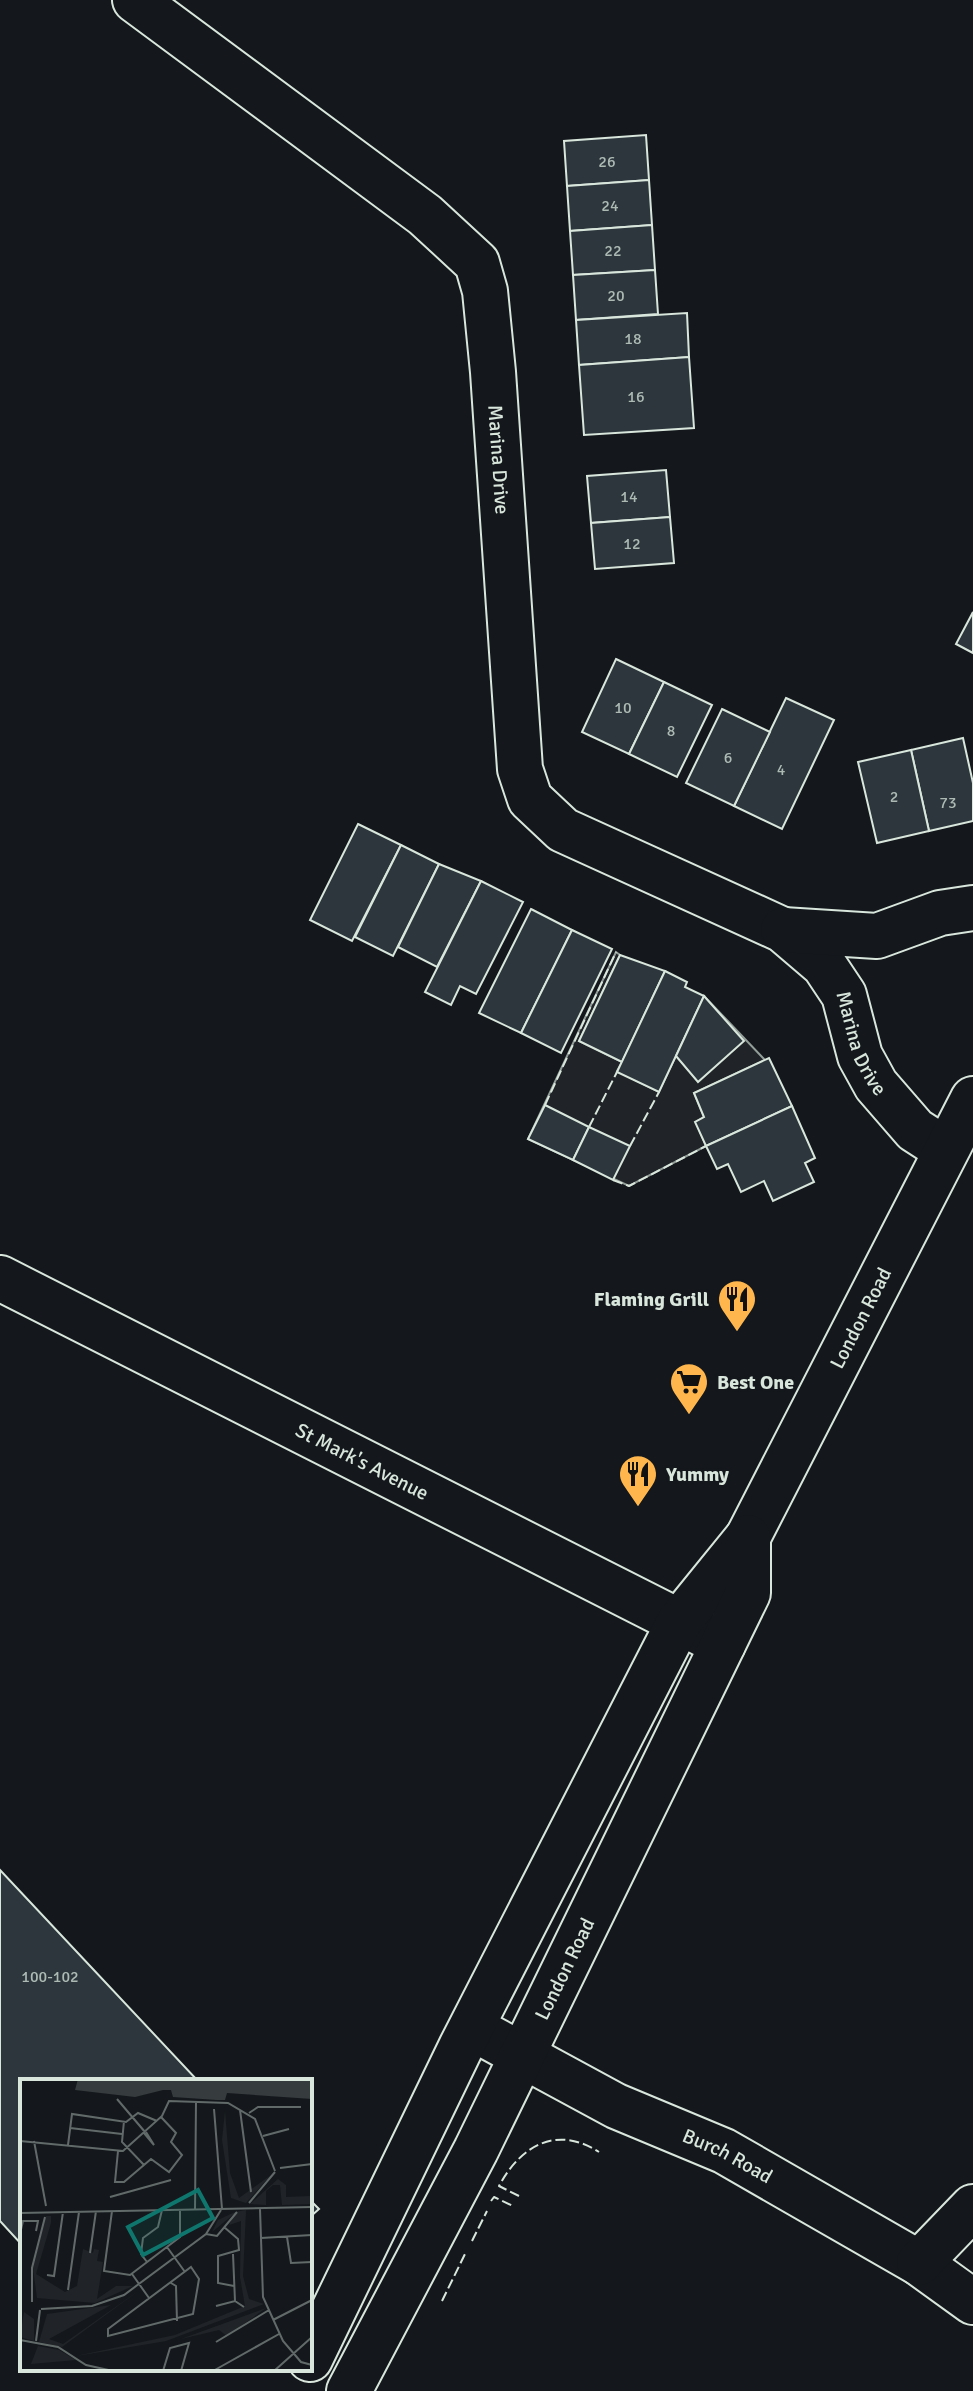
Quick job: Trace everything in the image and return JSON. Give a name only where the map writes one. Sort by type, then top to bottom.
[{"type":"street","name":"Marina Drive","points":[[135,0],[425,215],[477,263],[485,291],[493,372],[520,769],[530,799],[563,830],[783,930],[824,965],[844,995],[860,1056],[876,1085],[915,1130],[946,1150]]},
{"type":"street","name":"Marina Drive","points":[[783,930],[877,936],[940,913],[973,908]]},
{"type":"street","name":"London Road","points":[[312,2355],[472,2028],[679,1622],[748,1537],[973,1099]]},
{"type":"street","name":"St Mark's Avenue","points":[[0,1278],[723,1644]]},
{"type":"street","name":"London Road","points":[[349,2391],[523,2055],[748,1593],[748,1537]]},
{"type":"street","name":"Burch Road","points":[[472,2028],[616,2106],[724,2151],[919,2263],[973,2302]]},
{"type":"street","points":[[919,2263],[973,2207]]},
{"type":"street","points":[[294,2391],[304,2371]]},
{"type":"shaded area","points":[[616,952],[620,955],[579,1041],[622,1062],[617,1071],[659,1092],[704,996],[765,1060],[694,1093],[704,1117],[696,1122],[706,1146],[629,1186],[528,1139]]},
{"type":"building","points":[[646,135],[649,180],[567,186],[564,141]]},
{"type":"building","points":[[649,180],[652,225],[570,231],[567,186]]},
{"type":"building","points":[[652,225],[655,270],[573,275],[570,231]]},
{"type":"building","points":[[655,270],[658,314],[576,320],[573,275]]},
{"type":"building","points":[[687,313],[689,357],[579,365],[576,320]]},
{"type":"building","points":[[689,357],[694,428],[584,435],[579,365]]},
{"type":"building","points":[[666,470],[670,517],[591,523],[587,476]]},
{"type":"building","points":[[670,517],[674,563],[595,569],[591,523]]},
{"type":"building","points":[[973,612],[973,653],[956,644]]},
{"type":"building","points":[[616,659],[664,682],[629,754],[582,732]]},
{"type":"building","points":[[664,682],[712,705],[677,777],[629,754]]},
{"type":"building","points":[[786,698],[834,720],[782,829],[734,806]]},
{"type":"building","points":[[722,709],[770,732],[734,806],[686,783]]},
{"type":"building","points":[[963,738],[973,783],[973,821],[929,831],[911,750]]},
{"type":"building","points":[[911,750],[929,831],[877,843],[858,762]]},
{"type":"building","points":[[358,824],[401,845],[352,941],[310,920]]},
{"type":"building","points":[[401,845],[439,864],[393,956],[355,937]]},
{"type":"building","points":[[439,864],[481,881],[437,967],[398,947]]},
{"type":"building","points":[[481,881],[523,902],[476,994],[460,986],[451,1005],[425,992]]},
{"type":"building","points":[[531,909],[572,930],[521,1033],[479,1013]]},
{"type":"building","points":[[572,930],[612,949],[561,1053],[521,1033]]},
{"type":"building","points":[[620,955],[665,971],[622,1062],[579,1041]]},
{"type":"building","points":[[665,971],[687,982],[685,987],[704,996],[659,1092],[617,1072]]},
{"type":"building","points":[[704,996],[744,1041],[698,1082],[676,1056]]},
{"type":"building","points":[[769,1058],[792,1106],[706,1146],[695,1122],[704,1117],[694,1093]]},
{"type":"building","points":[[545,1105],[589,1127],[573,1160],[528,1139]]},
{"type":"building","points":[[792,1106],[815,1158],[805,1163],[814,1182],[773,1201],[764,1181],[741,1192],[728,1164],[717,1169],[706,1146]]},
{"type":"building","points":[[589,1127],[630,1146],[613,1180],[573,1160]]},
{"type":"building","points":[[0,1870],[196,2079],[20,2079],[20,2243],[0,2221]]},
{"type":"building","points":[[312,2202],[319,2209],[312,2215]]},
{"type":"fence","points":[[545,1105],[616,952]]},
{"type":"fence","points":[[589,1127],[617,1072]]},
{"type":"fence","points":[[630,1146],[659,1092]]},
{"type":"fence","points":[[613,1180],[629,1186],[706,1146]]},
{"type":"fence","points":[[519,2196],[499,2186],[529,2150],[555,2140],[569,2140],[599,2152]]},
{"type":"fence","points":[[491,2201],[494,2197],[513,2206]]},
{"type":"fence","points":[[472,2241],[487,2211]]},
{"type":"fence","points":[[442,2301],[466,2252]]},
{"type":"place","name":"Flaming Grill","points":[[737,1333]]},
{"type":"place","name":"Best One","points":[[689,1416]]},
{"type":"place","name":"Yummy","points":[[638,1508]]}]
